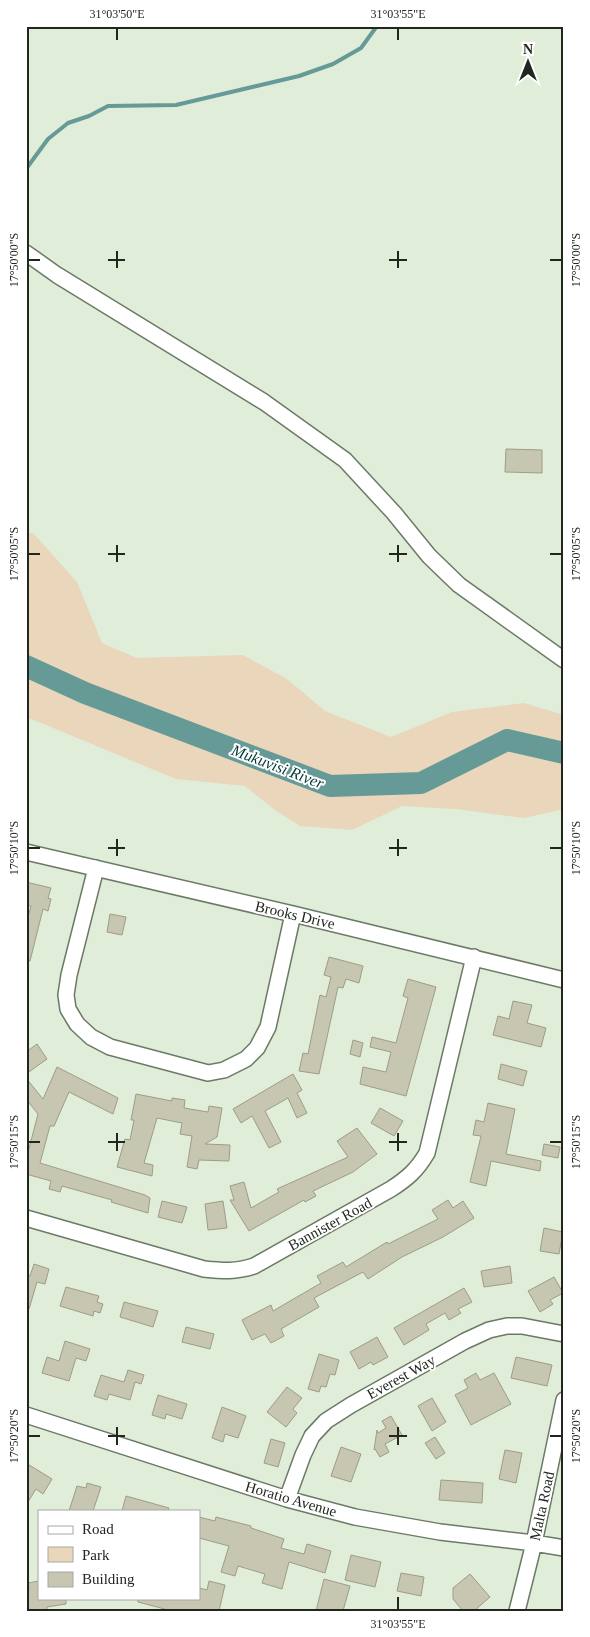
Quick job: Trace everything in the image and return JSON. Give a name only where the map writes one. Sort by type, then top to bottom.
[{"type":"street","points":[[26,253],[57,275],[264,402],[345,460],[394,513],[429,556],[459,585],[564,660]]},
{"type":"street","name":"Brooks Drive","points":[[26,852],[474,957],[564,980]]},
{"type":"street","points":[[96,868],[69,974],[66,995],[68,1009],[77,1024],[91,1037],[110,1047],[208,1072],[224,1070],[246,1059],[257,1048],[268,1027],[293,914]]},
{"type":"street","name":"Bannister Road","points":[[26,1218],[204,1269],[225,1272],[254,1266],[391,1189],[406,1180],[419,1167],[427,1153],[474,957]]},
{"type":"street","name":"Everest Way","points":[[287,1499],[312,1436],[326,1421],[351,1405],[458,1345],[490,1330],[507,1326],[522,1326],[564,1334]]},
{"type":"street","name":"Malta Road","points":[[517,1611],[534,1543],[564,1400]]},
{"type":"street","name":"Horatio Avenue","points":[[26,1415],[287,1499],[355,1517],[398,1525],[564,1548]]},
{"type":"green space","points":[[26,533],[33,533],[77,582],[102,643],[137,658],[243,655],[287,679],[325,711],[391,737],[452,712],[524,703],[564,715],[564,809],[524,818],[456,809],[402,806],[352,830],[300,826],[275,810],[245,786],[176,779],[26,717]]},
{"type":"building","points":[[506,449],[542,450],[542,473],[505,472]]},
{"type":"building","points":[[26,882],[51,888],[48,898],[51,899],[48,911],[43,909],[30,961],[26,961],[26,925],[31,906],[26,905]]},
{"type":"building","points":[[110,914],[126,917],[122,935],[107,932]]},
{"type":"building","points":[[329,957],[363,966],[359,983],[346,979],[343,988],[338,987],[319,1074],[299,1071],[303,1053],[308,1054],[320,995],[326,997],[331,977],[324,975]]},
{"type":"building","points":[[408,979],[436,987],[406,1096],[360,1084],[363,1067],[386,1072],[391,1052],[370,1047],[372,1037],[396,1043],[408,998],[403,996]]},
{"type":"building","points":[[513,1001],[532,1005],[527,1023],[546,1028],[541,1047],[493,1035],[498,1016],[509,1019]]},
{"type":"building","points":[[353,1040],[363,1043],[360,1057],[350,1054]]},
{"type":"building","points":[[37,1044],[47,1059],[26,1074],[26,1052]]},
{"type":"building","points":[[501,1064],[527,1071],[523,1086],[498,1079]]},
{"type":"building","points":[[57,1067],[118,1098],[113,1114],[69,1092],[54,1126],[50,1126],[40,1163],[145,1195],[150,1198],[148,1213],[111,1202],[112,1200],[62,1186],[60,1192],[49,1189],[51,1181],[26,1174],[26,1160],[38,1114],[26,1099],[26,1078],[43,1099]]},
{"type":"building","points":[[293,1074],[302,1090],[297,1093],[307,1113],[297,1118],[288,1098],[265,1111],[281,1142],[269,1148],[252,1116],[241,1123],[233,1109]]},
{"type":"building","points":[[136,1094],[172,1101],[172,1098],[185,1100],[184,1108],[208,1112],[209,1106],[222,1108],[217,1137],[205,1144],[230,1145],[229,1161],[199,1160],[197,1169],[187,1167],[192,1136],[180,1134],[182,1123],[157,1118],[144,1163],[153,1165],[152,1176],[117,1167],[125,1139],[130,1140],[134,1120],[131,1120]]},
{"type":"building","points":[[488,1103],[515,1109],[506,1154],[541,1161],[540,1171],[491,1161],[486,1186],[470,1182],[481,1136],[473,1135],[476,1120],[484,1122]]},
{"type":"building","points":[[380,1108],[403,1121],[394,1136],[371,1123]]},
{"type":"building","points":[[357,1128],[377,1154],[353,1172],[313,1191],[316,1196],[305,1202],[304,1200],[249,1231],[230,1200],[234,1200],[230,1186],[244,1182],[251,1208],[279,1192],[277,1189],[348,1157],[337,1141]]},
{"type":"building","points":[[544,1144],[560,1147],[558,1158],[542,1155]]},
{"type":"building","points":[[448,1200],[453,1208],[463,1201],[474,1218],[443,1237],[402,1257],[368,1279],[363,1272],[314,1298],[319,1307],[281,1329],[284,1336],[271,1343],[265,1334],[252,1340],[242,1320],[271,1305],[273,1311],[321,1283],[317,1276],[343,1262],[346,1267],[387,1242],[388,1244],[438,1219],[432,1210]]},
{"type":"building","points":[[162,1201],[187,1207],[182,1223],[158,1217]]},
{"type":"building","points":[[223,1201],[227,1228],[208,1230],[205,1204]]},
{"type":"building","points":[[544,1228],[563,1232],[559,1254],[540,1251]]},
{"type":"building","points":[[34,1264],[49,1269],[45,1284],[37,1282],[29,1309],[26,1308],[26,1275],[30,1276]]},
{"type":"building","points":[[510,1266],[512,1283],[484,1287],[481,1271]]},
{"type":"building","points":[[554,1277],[563,1293],[550,1300],[553,1304],[540,1312],[528,1291]]},
{"type":"building","points":[[66,1287],[99,1296],[97,1302],[103,1304],[100,1313],[94,1311],[93,1316],[60,1306]]},
{"type":"building","points":[[464,1288],[472,1302],[458,1309],[461,1313],[449,1320],[445,1313],[426,1324],[429,1330],[404,1345],[394,1328]]},
{"type":"building","points":[[124,1302],[158,1311],[153,1327],[120,1317]]},
{"type":"building","points":[[186,1327],[214,1334],[210,1349],[182,1342]]},
{"type":"building","points":[[377,1337],[388,1357],[373,1365],[371,1362],[359,1369],[350,1352]]},
{"type":"building","points":[[65,1341],[90,1349],[86,1361],[76,1358],[69,1381],[42,1373],[47,1357],[59,1361]]},
{"type":"building","points":[[319,1354],[339,1360],[335,1375],[330,1374],[326,1387],[321,1386],[319,1392],[308,1389]]},
{"type":"building","points":[[516,1357],[552,1365],[547,1386],[511,1378]]},
{"type":"building","points":[[128,1370],[144,1375],[141,1384],[135,1382],[130,1400],[109,1394],[107,1400],[94,1396],[101,1375],[124,1382]]},
{"type":"building","points":[[476,1373],[480,1380],[494,1373],[511,1404],[471,1425],[455,1395],[468,1388],[464,1380]]},
{"type":"building","points":[[287,1387],[302,1398],[293,1409],[297,1413],[286,1427],[267,1412]]},
{"type":"building","points":[[158,1395],[187,1404],[182,1419],[166,1414],[165,1419],[152,1415]]},
{"type":"building","points":[[432,1398],[446,1422],[432,1431],[418,1406]]},
{"type":"building","points":[[222,1407],[246,1416],[238,1438],[225,1434],[223,1442],[212,1438]]},
{"type":"building","points":[[391,1416],[402,1435],[385,1444],[389,1452],[380,1457],[374,1450],[377,1430],[378,1433],[386,1428],[382,1421]]},
{"type":"building","points":[[435,1437],[445,1453],[436,1459],[425,1443]]},
{"type":"building","points":[[271,1439],[285,1443],[278,1467],[264,1463]]},
{"type":"building","points":[[341,1447],[361,1454],[351,1482],[331,1476]]},
{"type":"building","points":[[505,1450],[522,1453],[516,1483],[499,1479]]},
{"type":"building","points":[[26,1463],[52,1479],[43,1494],[36,1489],[26,1505]]},
{"type":"building","points":[[441,1480],[483,1483],[482,1503],[439,1500]]},
{"type":"building","points":[[87,1483],[101,1487],[93,1510],[69,1510],[77,1486],[86,1488]]},
{"type":"building","points":[[126,1496],[169,1508],[168,1510],[122,1510]]},
{"type":"building","points":[[200,1517],[215,1521],[216,1517],[251,1526],[251,1528],[284,1539],[281,1548],[304,1554],[307,1544],[331,1551],[325,1573],[289,1562],[282,1589],[262,1583],[265,1574],[238,1566],[235,1576],[221,1572],[229,1546],[200,1538]]},
{"type":"building","points":[[351,1555],[381,1562],[375,1587],[345,1580]]},
{"type":"building","points":[[401,1573],[424,1577],[421,1596],[397,1591]]},
{"type":"building","points":[[470,1574],[490,1597],[474,1611],[463,1611],[453,1599],[453,1588]]},
{"type":"building","points":[[324,1579],[350,1586],[343,1611],[316,1611]]},
{"type":"building","points":[[38,1581],[38,1600],[66,1600],[66,1604],[47,1607],[47,1611],[26,1611],[28,1583]]},
{"type":"building","points":[[209,1581],[225,1585],[219,1611],[172,1611],[138,1602],[138,1600],[200,1600],[200,1588],[207,1590]]},
{"type":"waterway","points":[[26,169],[48,139],[68,123],[89,116],[108,106],[176,105],[299,76],[333,64],[361,48],[377,26]]},
{"type":"waterway","name":"Mukuvisi River","points":[[26,666],[85,693],[330,786],[421,783],[507,740],[564,753]]}]
